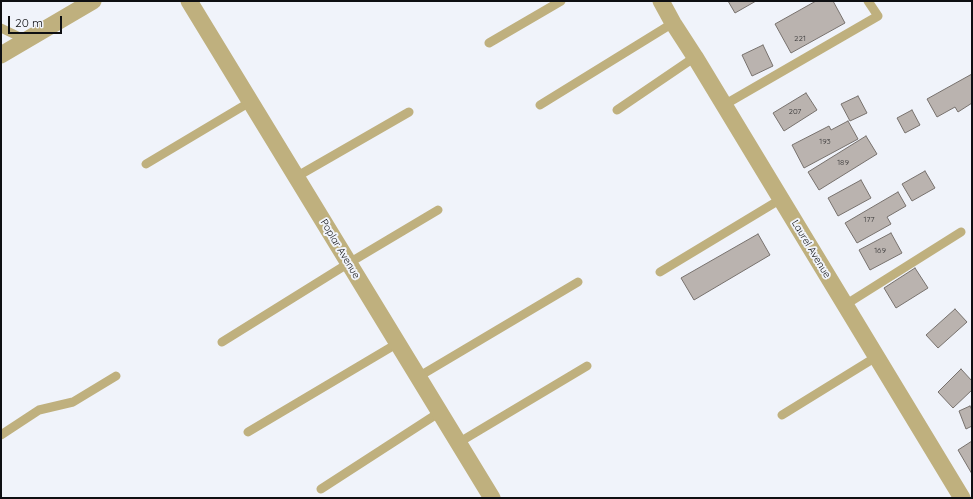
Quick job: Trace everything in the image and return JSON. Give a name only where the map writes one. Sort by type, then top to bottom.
[{"type":"street","points":[[1,55],[93,1]]},
{"type":"street","name":"Poplar Avenue","points":[[189,1],[492,498]]},
{"type":"street","name":"Laurel Avenue","points":[[661,1],[962,498]]},
{"type":"lane","points":[[489,43],[561,1]]},
{"type":"lane","points":[[724,105],[878,16],[868,1]]},
{"type":"lane","points":[[540,105],[673,23]]},
{"type":"lane","points":[[1,28],[26,40]]},
{"type":"lane","points":[[617,110],[695,57]]},
{"type":"lane","points":[[146,164],[250,102]]},
{"type":"lane","points":[[296,177],[409,112]]},
{"type":"lane","points":[[660,272],[781,199]]},
{"type":"lane","points":[[222,342],[438,210]]},
{"type":"lane","points":[[845,305],[961,232]]},
{"type":"lane","points":[[418,377],[578,282]]},
{"type":"lane","points":[[248,432],[398,343]]},
{"type":"lane","points":[[782,415],[876,357]]},
{"type":"lane","points":[[458,443],[587,366]]},
{"type":"lane","points":[[1,435],[39,410],[73,402],[116,376]]},
{"type":"lane","points":[[321,489],[440,412]]},
{"type":"building","points":[[728,1],[756,1],[735,13]]},
{"type":"building","points":[[816,1],[833,1],[845,23],[791,53],[775,24]]},
{"type":"building","points":[[763,45],[773,66],[752,76],[742,55]]},
{"type":"building","points":[[972,74],[972,103],[958,112],[955,107],[937,117],[927,99]]},
{"type":"building","points":[[806,93],[817,110],[784,131],[773,113]]},
{"type":"building","points":[[858,96],[867,113],[850,121],[841,104]]},
{"type":"building","points":[[912,110],[920,125],[905,133],[897,118]]},
{"type":"building","points":[[848,121],[858,139],[804,168],[792,145],[829,126],[831,130]]},
{"type":"building","points":[[866,136],[877,154],[819,190],[808,172]]},
{"type":"building","points":[[925,171],[935,188],[912,201],[902,184]]},
{"type":"building","points":[[861,180],[871,198],[838,216],[828,198]]},
{"type":"building","points":[[898,192],[906,206],[887,217],[891,224],[857,243],[845,223]]},
{"type":"building","points":[[891,233],[902,253],[870,270],[859,250]]},
{"type":"building","points":[[758,234],[770,255],[694,300],[681,278]]},
{"type":"building","points":[[915,268],[928,288],[896,308],[884,288]]},
{"type":"building","points":[[955,309],[967,322],[938,348],[926,335]]},
{"type":"building","points":[[961,369],[972,381],[972,390],[953,408],[938,392]]},
{"type":"building","points":[[970,406],[972,410],[972,426],[966,429],[959,411]]},
{"type":"building","points":[[972,441],[972,474],[958,450]]}]
